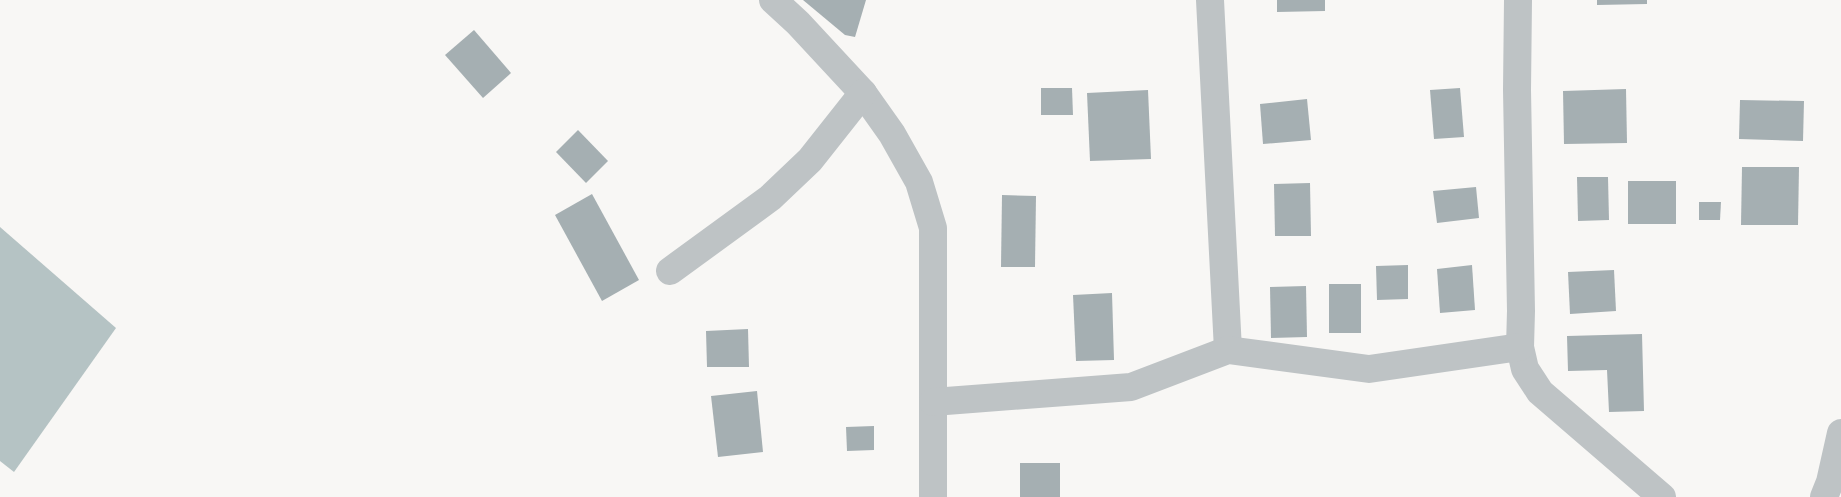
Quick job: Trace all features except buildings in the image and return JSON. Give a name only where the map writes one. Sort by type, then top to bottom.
[{"type":"street","points":[[773,0],[863,93],[892,134],[919,182],[933,228],[932,497]]},
{"type":"street","points":[[1210,0],[1228,350]]},
{"type":"street","points":[[1518,0],[1517,90],[1520,347],[1525,369],[1540,392],[1662,497]]},
{"type":"street","points":[[670,271],[770,198],[810,160],[863,93]]},
{"type":"street","points":[[932,402],[1131,386],[1228,350],[1369,369],[1520,347]]},
{"type":"street","points":[[1824,497],[1830,482],[1841,433]]},
{"type":"shaded area","points":[[0,227],[116,328],[14,472],[0,461]]}]
